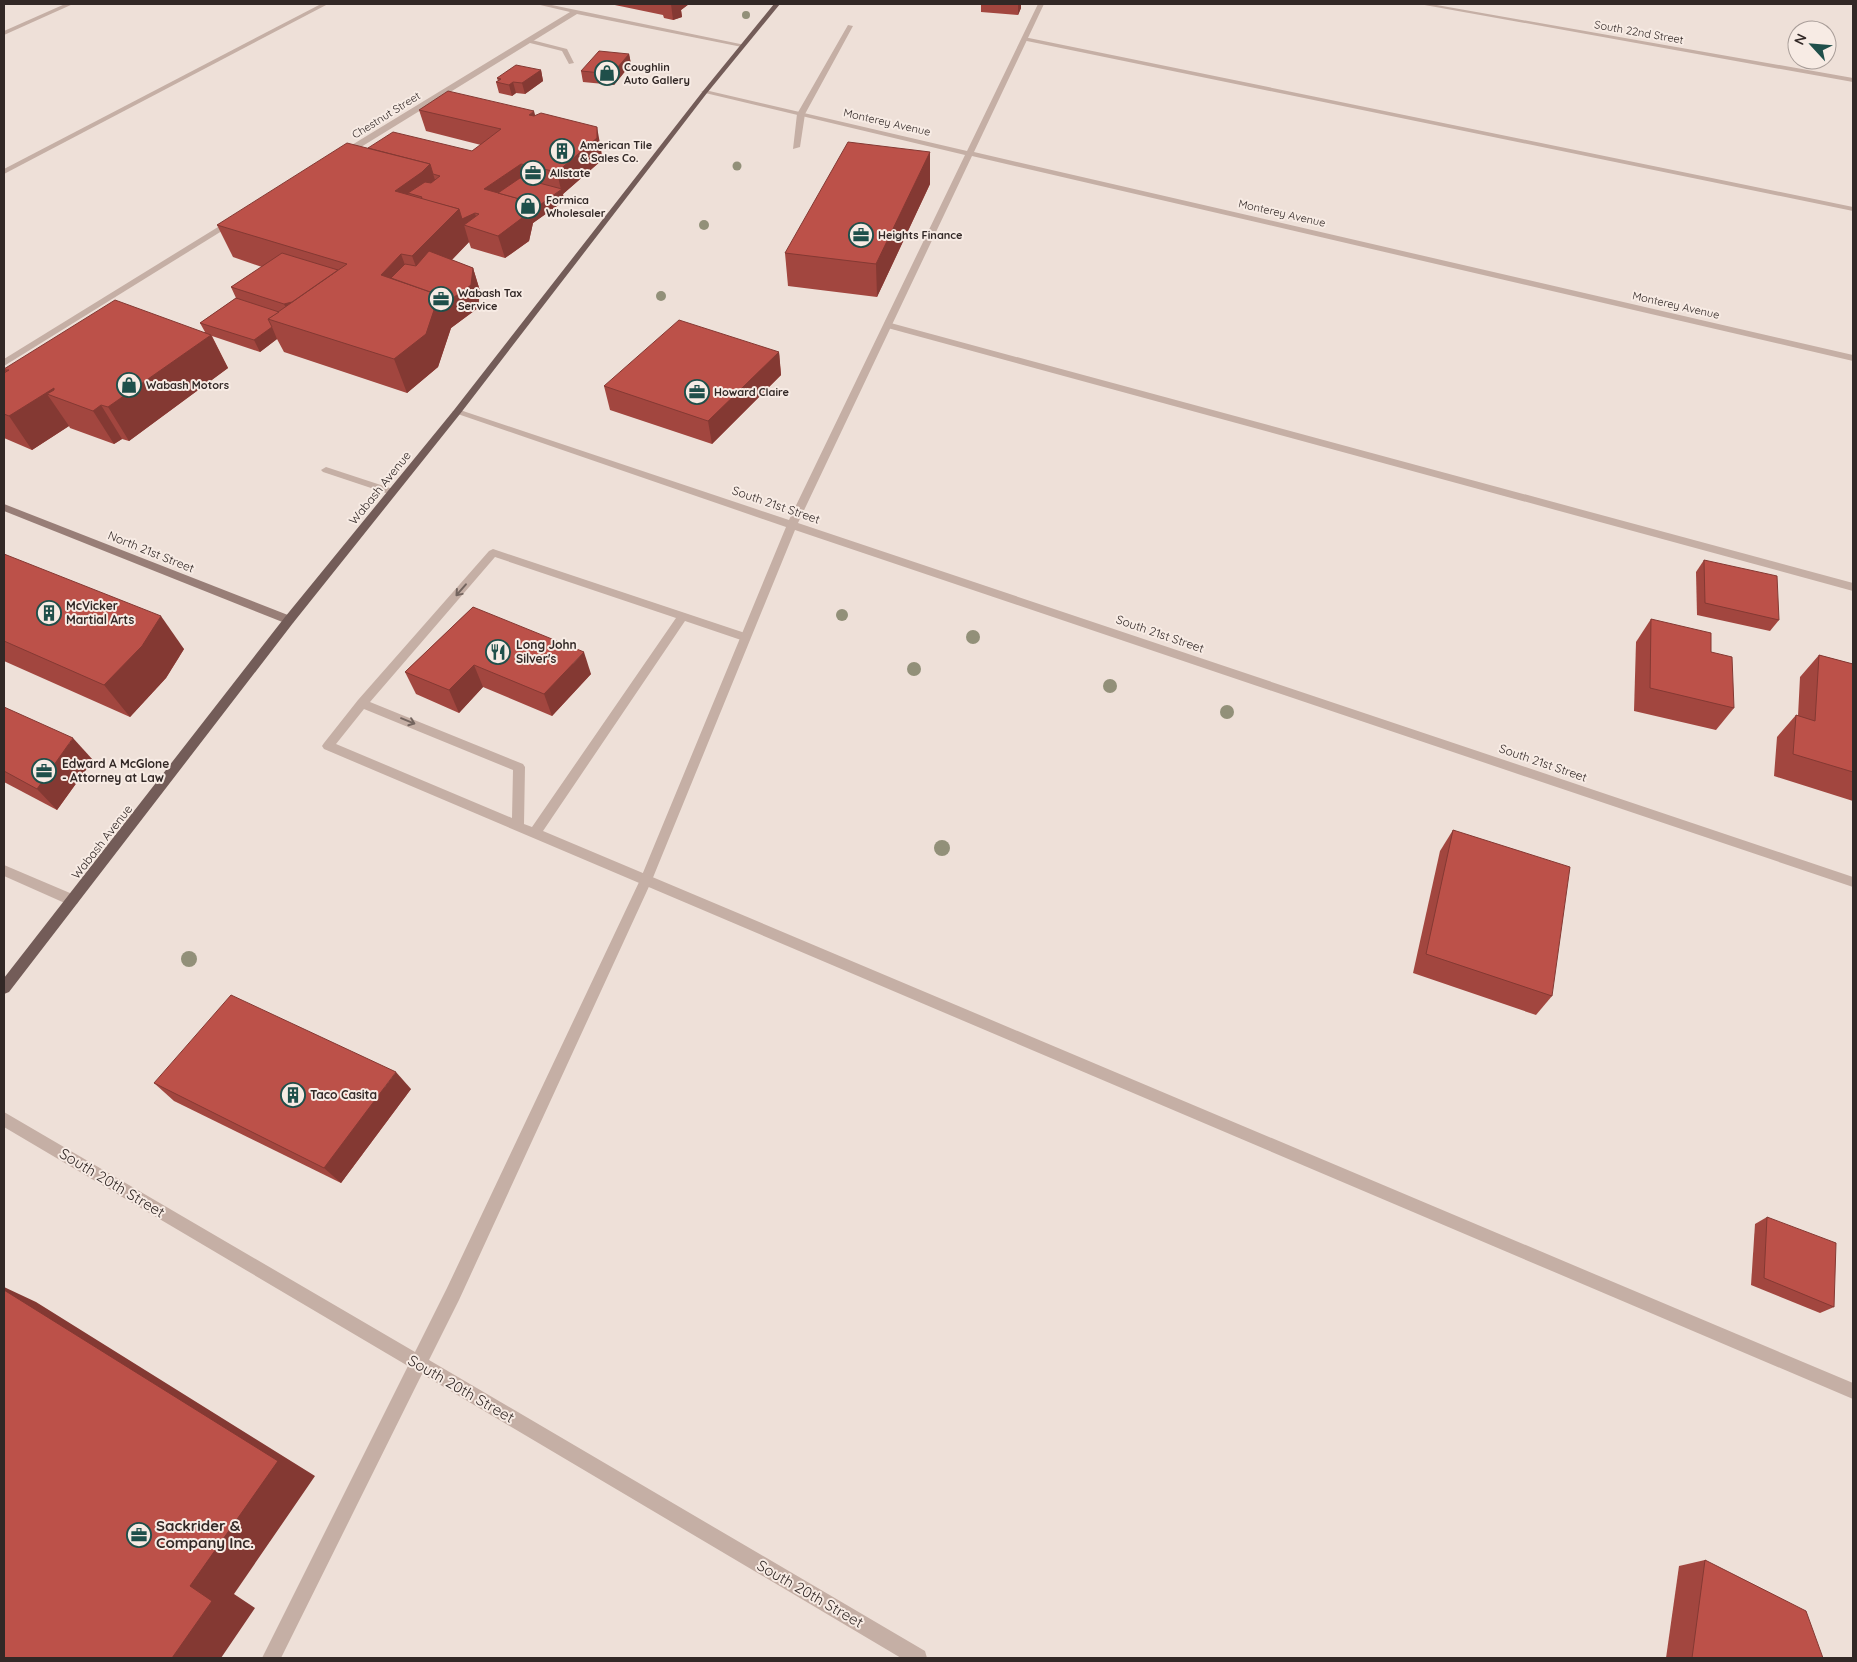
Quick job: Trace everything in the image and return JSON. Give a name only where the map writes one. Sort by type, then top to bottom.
[{"type":"main road","name":"Wabash Avenue","points":[[4,988],[288,620],[457,412],[705,92],[777,4]]},
{"type":"street","points":[[4,33],[70,4]]},
{"type":"street","points":[[4,172],[326,4]]},
{"type":"street","points":[[539,4],[742,45]]},
{"type":"street","points":[[271,1658],[453,1294],[646,880],[744,637],[792,525],[1041,4]]},
{"type":"street","name":"South 22nd Street","points":[[1423,4],[1853,80]]},
{"type":"street","name":"Chestnut Street","points":[[333,160],[575,12]]},
{"type":"street","points":[[796,147],[801,114],[850,26]]},
{"type":"street","points":[[1024,40],[1853,209]]},
{"type":"street","points":[[528,41],[565,50],[572,63]]},
{"type":"street","name":"Monterey Avenue","points":[[705,92],[1853,358]]},
{"type":"street","points":[[4,363],[96,310],[242,216]]},
{"type":"street","points":[[887,325],[1853,587]]},
{"type":"street","name":"South 21st Street","points":[[457,412],[1853,882]]},
{"type":"street","points":[[326,470],[392,492]]},
{"type":"street","name":"North 21st Street","points":[[4,507],[288,620]]},
{"type":"street","points":[[744,637],[493,553],[362,703],[328,746],[1853,1391]]},
{"type":"street","points":[[535,833],[683,616]]},
{"type":"street","points":[[362,703],[519,766],[518,826]]},
{"type":"street","points":[[4,870],[72,900]]},
{"type":"street","name":"South 20th Street","points":[[4,1119],[918,1658]]},
{"type":"building","points":[[599,51],[629,54],[612,74],[581,71]]},
{"type":"building","points":[[516,65],[541,70],[522,83],[513,82],[509,85],[496,82],[501,79],[497,78]]},
{"type":"building","points":[[448,91],[534,111],[529,115],[534,116],[541,113],[597,127],[597,138],[557,172],[521,164],[484,189],[527,201],[522,218],[498,236],[464,225],[479,214],[475,213],[462,219],[459,209],[421,199],[422,197],[408,193],[425,182],[431,183],[440,176],[433,174],[430,164],[368,148],[393,132],[472,151],[501,129],[419,110]]},
{"type":"building","points":[[848,142],[930,152],[876,264],[785,253]]},
{"type":"building","points":[[347,143],[430,164],[395,191],[459,209],[412,256],[401,254],[381,275],[439,295],[426,334],[394,359],[268,319],[347,264],[217,225]]},
{"type":"building","points":[[520,178],[562,189],[530,212],[527,201],[498,193]]},
{"type":"building","points":[[429,251],[473,268],[471,285],[443,305],[439,295],[391,278],[405,264],[416,266]]},
{"type":"building","points":[[282,253],[338,270],[292,302],[284,304],[231,287]]},
{"type":"building","points":[[236,298],[279,312],[268,319],[272,327],[254,340],[200,323]]},
{"type":"building","points":[[115,300],[211,335],[108,407],[101,405],[93,411],[47,394],[54,390],[54,388],[9,416],[4,414],[4,373],[9,370],[4,369]]},
{"type":"building","points":[[679,320],[779,352],[708,421],[604,386]]},
{"type":"building","name":"McVicker Martial Arts","points":[[4,554],[161,616],[142,646],[104,685],[4,641]]},
{"type":"building","points":[[1704,560],[1777,576],[1779,620],[1705,603]]},
{"type":"building","points":[[473,607],[584,652],[544,694],[474,665],[449,690],[405,672]]},
{"type":"building","points":[[1651,619],[1711,633],[1711,652],[1732,657],[1734,708],[1650,688]]},
{"type":"building","points":[[1819,655],[1853,664],[1853,772],[1793,754],[1796,715],[1815,721]]},
{"type":"building","points":[[4,707],[73,738],[37,789],[4,771]]},
{"type":"building","points":[[1453,830],[1570,867],[1552,996],[1426,954]]},
{"type":"building","name":"Taco Casita","points":[[231,995],[396,1072],[324,1168],[154,1083]]},
{"type":"building","points":[[1767,1217],[1836,1243],[1834,1307],[1764,1278]]},
{"type":"building","name":"Sackrider & Company Inc.","points":[[4,1290],[278,1461],[190,1586],[212,1601],[172,1658],[4,1658]]},
{"type":"building","points":[[1705,1560],[1806,1611],[1823,1658],[1692,1658]]},
{"type":"place","name":"Coughlin Auto Gallery","points":[[607,73]]},
{"type":"place","name":"American Tile & Sales Co.","points":[[562,151]]},
{"type":"place","name":"Allstate","points":[[533,173]]},
{"type":"place","name":"Formica Wholesaler","points":[[528,206]]},
{"type":"place","name":"Heights Finance","points":[[861,235]]},
{"type":"place","name":"Wabash Tax Service","points":[[441,299]]},
{"type":"place","name":"Wabash Motors","points":[[129,385]]},
{"type":"place","name":"Howard Claire","points":[[697,392]]},
{"type":"place","name":"McVicker Martial Arts","points":[[49,613]]},
{"type":"place","name":"Long John Silver's","points":[[498,652]]},
{"type":"place","name":"Edward A McGlone - Attorney at Law","points":[[44,771]]},
{"type":"place","name":"Taco Casita","points":[[293,1095]]},
{"type":"place","name":"Sackrider & Company Inc.","points":[[139,1535]]}]
